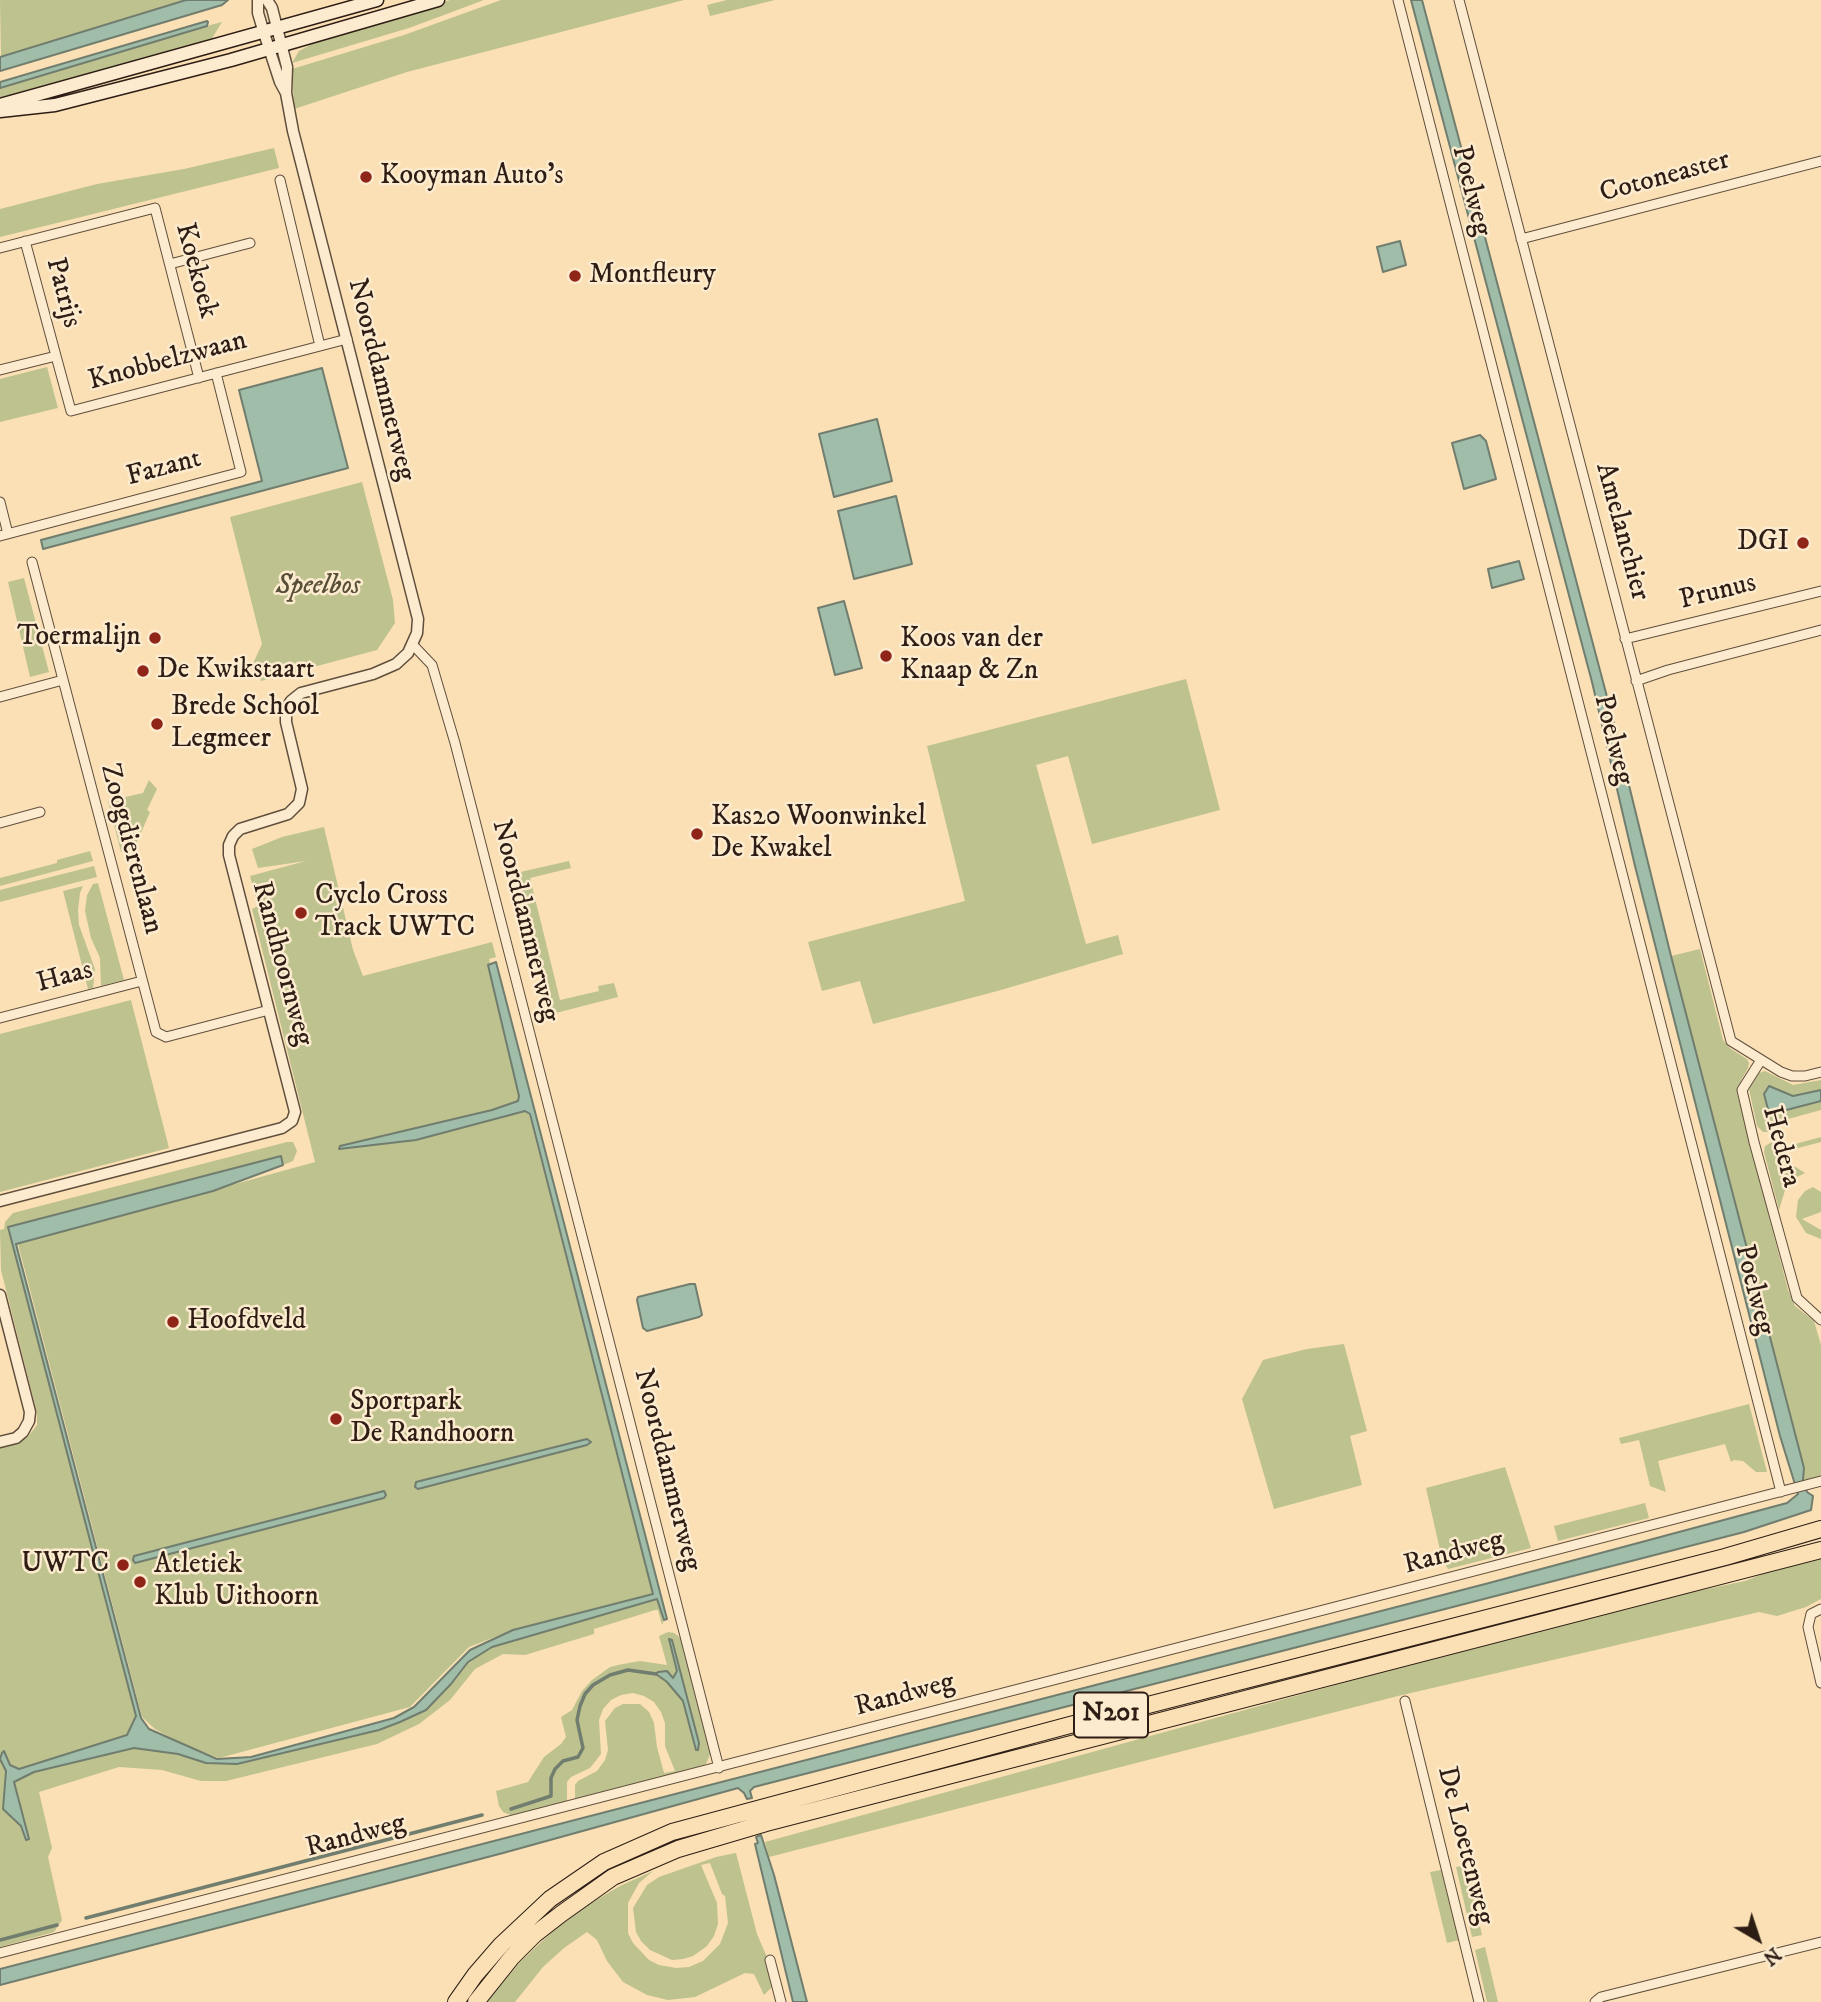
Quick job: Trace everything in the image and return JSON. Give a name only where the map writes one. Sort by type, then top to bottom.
[{"type":"highway","name":"N201","points":[[456,2002],[500,1945],[550,1899],[604,1862],[672,1832],[1043,1732],[1726,1557],[1821,1529]]},
{"type":"highway","name":"N201","points":[[476,2002],[512,1957],[561,1914],[613,1877],[678,1849],[804,1813],[1821,1550]]},
{"type":"main road","points":[[0,105],[377,0]]},
{"type":"main road","points":[[0,111],[55,106],[269,50],[438,0]]},
{"type":"street","name":"Noorddammerweg","points":[[258,0],[258,13],[269,50],[286,93]]},
{"type":"street","name":"Noorddammerweg","points":[[267,0],[272,8],[282,45],[288,78],[286,93],[293,131],[418,619],[413,645],[432,665],[455,743],[719,1768]]},
{"type":"street","name":"Poelweg","points":[[1398,0],[1784,1491]]},
{"type":"street","name":"Amelanchier","points":[[1459,0],[1731,1041],[1793,1076],[1821,1072]]},
{"type":"street","name":"Cotoneaster","points":[[1521,239],[1821,161]]},
{"type":"street","points":[[280,180],[320,346]]},
{"type":"street","name":"Koekoek","points":[[0,248],[155,208],[199,378]]},
{"type":"street","name":"Patrijs","points":[[25,241],[56,356]]},
{"type":"street","points":[[170,264],[250,243]]},
{"type":"street","name":"Knobbelzwaan","points":[[0,370],[56,356],[71,411],[347,339]]},
{"type":"street","name":"Fazant","points":[[4,535],[241,472],[216,373]]},
{"type":"street","points":[[0,502],[4,535]]},
{"type":"street","name":"Zoogdierenlaan","points":[[32,562],[156,1032],[166,1037],[269,1010]]},
{"type":"street","name":"Prunus","points":[[1625,639],[1821,591]]},
{"type":"street","points":[[1636,681],[1668,670],[1821,630]]},
{"type":"street","name":"Randhoornweg","points":[[0,1201],[287,1126],[293,1119],[294,1108],[229,855],[231,839],[243,827],[288,814],[296,808],[301,798],[301,781],[286,722],[286,710],[291,701],[301,693],[389,668],[402,660],[413,645]]},
{"type":"street","points":[[0,697],[63,680]]},
{"type":"street","points":[[0,823],[40,812]]},
{"type":"street","name":"Haas","points":[[0,1018],[142,981]]},
{"type":"street","name":"Hedera","points":[[1761,1060],[1742,1090],[1797,1298],[1821,1320]]},
{"type":"street","points":[[0,1295],[30,1417],[20,1436],[0,1443]]},
{"type":"street","name":"Randweg","points":[[0,1953],[1817,1482]]},
{"type":"street","points":[[1821,1609],[1811,1614],[1808,1627],[1821,1683]]},
{"type":"street","name":"De Loetenweg","points":[[1405,1701],[1479,2002]]},
{"type":"street","points":[[1595,2002],[1601,1997],[1821,1941]]},
{"type":"street","points":[[770,1960],[780,2002]]},
{"type":"green space","points":[[0,0],[186,0],[1,57]]},
{"type":"green space","points":[[450,0],[484,0],[409,28],[292,63],[299,51],[312,44]]},
{"type":"green space","points":[[501,0],[684,0],[407,72],[294,109],[292,69],[404,35]]},
{"type":"green space","points":[[727,0],[775,0],[710,16],[707,5]]},
{"type":"green space","points":[[222,22],[211,40],[0,102],[0,88],[157,39]]},
{"type":"green space","points":[[274,148],[279,168],[0,237],[0,209],[97,184],[184,169]]},
{"type":"green space","points":[[47,367],[58,408],[0,422],[0,379]]},
{"type":"green space","name":"Speelbos","points":[[362,482],[393,600],[395,623],[377,650],[261,681],[257,671],[251,668],[262,644],[230,517]]},
{"type":"green space","points":[[24,578],[49,672],[30,677],[8,582]]},
{"type":"green space","points":[[1186,679],[1220,810],[1092,844],[1068,756],[1036,765],[1086,944],[1118,935],[1123,954],[873,1024],[860,981],[822,991],[808,942],[965,901],[927,746]]},
{"type":"green space","points":[[149,780],[157,789],[147,810],[150,812],[134,849],[121,852],[108,801],[143,793]]},
{"type":"green space","name":"Sportpark De Randhoorn","points":[[324,827],[353,950],[363,976],[492,942],[496,957],[489,959],[653,1594],[513,1630],[469,1647],[410,1707],[219,1758],[178,1742],[155,1729],[142,1717],[18,1244],[315,1162],[252,909],[258,906],[250,876],[306,861],[258,868],[252,849],[282,837]]},
{"type":"green space","points":[[90,851],[93,861],[0,886],[0,878]]},
{"type":"green space","points":[[569,861],[571,868],[530,878],[560,1000],[599,991],[598,986],[614,983],[618,997],[552,1014],[516,873]]},
{"type":"green space","points":[[94,866],[97,877],[0,902],[0,890]]},
{"type":"green space","points":[[98,883],[124,980],[101,986],[100,958],[91,938],[85,911],[87,895],[93,884]]},
{"type":"green space","points":[[83,886],[78,910],[79,925],[95,969],[93,988],[88,989],[63,891]]},
{"type":"green space","points":[[1700,949],[1723,1040],[1749,1063],[1737,1093],[1788,1290],[1795,1306],[1814,1321],[1821,1345],[1821,1476],[1813,1478],[1803,1480],[1804,1468],[1671,956]]},
{"type":"green space","points":[[131,1000],[169,1148],[0,1192],[0,1034]]},
{"type":"green space","points":[[1765,1071],[1793,1085],[1821,1080],[1821,1090],[1796,1096],[1768,1087],[1764,1094],[1771,1114],[1821,1101],[1821,1110],[1770,1124],[1772,1132],[1763,1132],[1757,1126],[1749,1089],[1759,1073]]},
{"type":"green space","points":[[1821,1137],[1821,1142],[1775,1154],[1805,1173],[1793,1179],[1786,1187],[1779,1210],[1764,1152],[1765,1146],[1774,1141],[1777,1149]]},
{"type":"green space","points":[[293,1142],[297,1151],[293,1161],[283,1165],[280,1156],[8,1227],[136,1716],[127,1735],[18,1769],[10,1765],[2,1753],[0,1757],[0,1447],[27,1438],[37,1425],[37,1413],[1,1270],[0,1230],[4,1229],[5,1222],[13,1213]]},
{"type":"green space","points":[[1813,1187],[1821,1192],[1821,1212],[1802,1219],[1821,1230],[1821,1239],[1806,1233],[1796,1217],[1798,1200],[1805,1191]]},
{"type":"green space","points":[[1344,1344],[1367,1431],[1350,1436],[1362,1485],[1274,1509],[1242,1399],[1263,1360],[1307,1349]]},
{"type":"green space","points":[[1749,1404],[1767,1472],[1756,1472],[1743,1461],[1731,1462],[1725,1444],[1658,1461],[1666,1492],[1650,1486],[1639,1440],[1621,1444],[1619,1438]]},
{"type":"green space","points":[[1505,1467],[1531,1548],[1448,1569],[1442,1559],[1426,1488]]},
{"type":"green space","points":[[1645,1503],[1649,1518],[1558,1541],[1554,1526]]},
{"type":"green space","points":[[1821,1556],[1821,1599],[1777,1616],[1759,1612],[1398,1696],[769,1857],[765,1842],[1390,1670],[1635,1607],[1636,1604],[1745,1581],[1780,1567]]},
{"type":"green space","points":[[658,1599],[664,1620],[662,1625],[658,1610],[655,1610],[594,1629],[594,1634],[525,1655],[503,1654],[475,1669],[450,1700],[419,1724],[377,1744],[226,1781],[201,1781],[162,1770],[119,1767],[39,1792],[52,1848],[48,1857],[62,1920],[54,1932],[0,1947],[0,1759],[7,1771],[3,1809],[21,1826],[26,1840],[28,1839],[14,1781],[34,1772],[134,1748],[178,1754],[206,1763],[237,1764],[379,1730],[426,1710],[468,1662],[492,1647]]},
{"type":"green space","points":[[668,1632],[682,1639],[711,1752],[706,1764],[700,1768],[575,1799],[575,1785],[578,1781],[597,1771],[605,1760],[608,1750],[605,1721],[615,1708],[623,1704],[640,1704],[649,1712],[654,1723],[664,1773],[675,1771],[665,1746],[665,1723],[654,1702],[633,1693],[621,1695],[611,1700],[603,1709],[599,1720],[601,1754],[590,1768],[571,1777],[567,1782],[567,1802],[513,1816],[503,1812],[496,1791],[528,1782],[544,1757],[561,1744],[566,1737],[561,1717],[572,1710],[582,1691],[592,1680],[610,1667],[618,1665],[640,1661],[667,1665],[659,1636]]},
{"type":"green space","points":[[736,1853],[757,1934],[769,1962],[772,1987],[764,1995],[754,1974],[745,1973],[695,1997],[668,2000],[647,1995],[623,1982],[607,1961],[597,1940],[587,1932],[543,1967],[515,2002],[486,2002],[520,1962],[554,1930],[591,1903],[653,1871],[639,1883],[628,1903],[628,1933],[633,1943],[649,1960],[659,1965],[689,1967],[703,1961],[720,1944],[728,1923],[725,1896],[710,1863],[701,1865],[717,1903],[718,1924],[707,1946],[693,1956],[672,1960],[650,1950],[636,1932],[633,1908],[647,1885],[659,1877],[716,1857]]},
{"type":"green space","points":[[1466,1865],[1482,1935],[1472,1937],[1456,1867]]},
{"type":"green space","points":[[1441,1870],[1459,1940],[1447,1943],[1430,1872]]},
{"type":"green space","points":[[1485,1947],[1498,2002],[1487,2002],[1475,1950]]},
{"type":"shaded area","points":[[186,0],[228,0],[222,5],[0,71],[0,57]]},
{"type":"shaded area","points":[[1411,0],[1422,0],[1610,708],[1671,956],[1804,1468],[1803,1480],[1807,1492],[1813,1496],[1811,1510],[1744,1532],[754,1787],[750,1791],[752,1798],[747,1799],[738,1788],[503,1853],[0,1985],[0,1969],[1489,1583],[1787,1503],[1798,1494],[1780,1436],[1635,866],[1592,682]]},
{"type":"shaded area","points":[[207,21],[207,26],[0,88],[0,82]]},
{"type":"shaded area","points":[[1400,241],[1406,265],[1383,272],[1377,247]]},
{"type":"shaded area","points":[[322,368],[348,468],[43,549],[41,540],[262,481],[239,390]]},
{"type":"shaded area","points":[[877,419],[892,481],[834,497],[819,434]]},
{"type":"shaded area","points":[[1480,435],[1486,441],[1496,479],[1464,489],[1452,443]]},
{"type":"shaded area","points":[[896,496],[912,564],[854,579],[838,511]]},
{"type":"shaded area","points":[[1519,561],[1524,579],[1492,588],[1488,569]]},
{"type":"shaded area","points":[[844,601],[862,668],[835,675],[818,608]]},
{"type":"shaded area","points":[[496,962],[667,1619],[664,1620],[657,1599],[492,1647],[468,1662],[426,1710],[379,1730],[237,1764],[206,1763],[178,1754],[134,1748],[34,1772],[14,1782],[29,1839],[26,1840],[21,1826],[3,1809],[6,1771],[0,1759],[2,1753],[4,1751],[10,1765],[19,1769],[127,1735],[136,1716],[8,1227],[281,1156],[283,1165],[213,1191],[16,1244],[141,1718],[149,1729],[217,1759],[251,1757],[394,1718],[414,1707],[470,1650],[513,1630],[653,1594],[530,1114],[525,1111],[416,1140],[339,1149],[340,1146],[492,1110],[518,1101],[488,965]]},
{"type":"shaded area","points":[[1769,1086],[1793,1096],[1821,1090],[1821,1101],[1771,1114],[1764,1094]]},
{"type":"shaded area","points":[[695,1284],[702,1315],[647,1331],[643,1328],[638,1297]]},
{"type":"shaded area","points":[[587,1439],[591,1442],[587,1445],[418,1489],[415,1487],[416,1482]]},
{"type":"shaded area","points":[[384,1491],[384,1498],[135,1563],[133,1560],[134,1556]]},
{"type":"shaded area","points":[[669,1639],[672,1640],[699,1743],[698,1750],[683,1701],[667,1682],[656,1674],[667,1671],[673,1678],[677,1671]]},
{"type":"shaded area","points":[[761,1835],[807,2002],[793,2002],[755,1844],[758,1843],[756,1837]]},
{"type":"waterway","points":[[511,1809],[551,1796],[551,1778],[555,1769],[563,1761],[578,1757],[583,1748],[577,1720],[585,1694],[593,1685],[610,1675],[628,1670],[656,1674]]},
{"type":"waterway","points":[[86,1918],[482,1815]]},
{"type":"waterway","points":[[0,1940],[57,1925]]},
{"type":"place","name":"Kooyman Auto's","points":[[366,177]]},
{"type":"place","name":"Montfleury","points":[[575,276]]},
{"type":"place","name":"DGI","points":[[1803,543]]},
{"type":"place","name":"Toermalijn","points":[[155,638]]},
{"type":"place","name":"Koos van der Knaap & Zn","points":[[886,656]]},
{"type":"place","name":"De Kwikstaart","points":[[143,671]]},
{"type":"place","name":"Brede School Legmeer","points":[[157,724]]},
{"type":"place","name":"Kas20 Woonwinkel De Kwakel","points":[[697,834]]},
{"type":"place","name":"Cyclo Cross Track UWTC","points":[[301,913]]},
{"type":"place","name":"Hoofdveld","points":[[173,1322]]},
{"type":"place","name":"Sportpark De Randhoorn","points":[[336,1419]]},
{"type":"place","name":"UWTC","points":[[123,1565]]},
{"type":"place","name":"Atletiek Klub Uithoorn","points":[[140,1582]]}]
